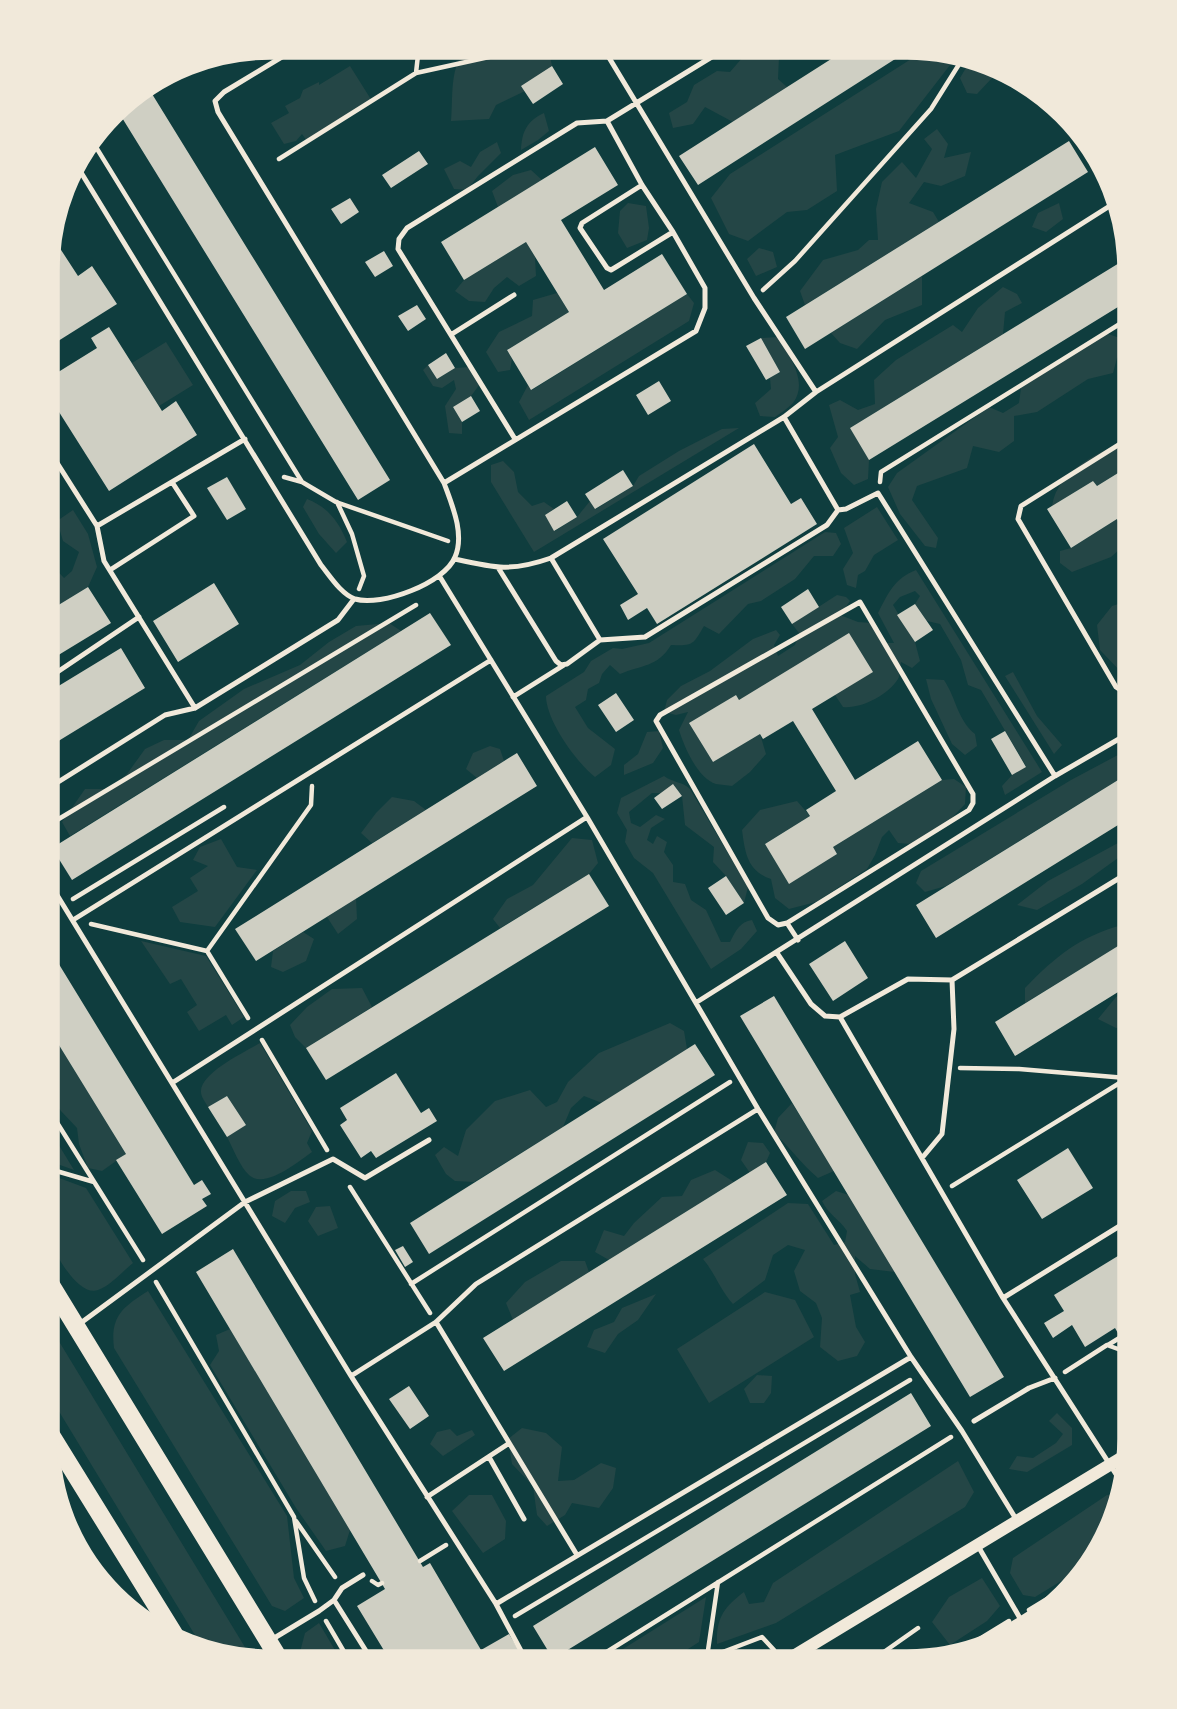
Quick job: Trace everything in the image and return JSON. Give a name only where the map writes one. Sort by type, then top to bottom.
[{"type":"main road","points":[[58,1297],[274,1651]]},
{"type":"main road","points":[[59,1447],[169,1625]]},
{"type":"street","points":[[801,1651],[1118,1461]]},
{"type":"lane","points":[[82,173],[321,565],[338,586],[354,599],[379,601],[440,577],[455,559],[458,545],[456,517],[444,484],[218,112],[215,101],[224,92],[280,58]]},
{"type":"lane","points":[[610,58],[754,298],[816,392]]},
{"type":"lane","points":[[515,439],[398,249],[400,239],[407,228],[577,123],[607,121],[710,58]]},
{"type":"lane","points":[[444,484],[696,331],[705,308],[705,288],[642,185],[607,121]]},
{"type":"lane","points":[[642,185],[582,223],[580,228],[611,270],[673,232]]},
{"type":"lane","points":[[455,559],[499,569],[526,567],[551,558],[784,417],[816,392],[1109,206]]},
{"type":"lane","points":[[452,334],[514,295]]},
{"type":"lane","points":[[784,417],[838,510]]},
{"type":"lane","points":[[97,526],[245,439]]},
{"type":"lane","points":[[1119,445],[1021,506],[1018,512],[1018,519],[1119,689]]},
{"type":"lane","points":[[58,464],[97,526],[104,561],[195,708]]},
{"type":"lane","points":[[110,570],[194,516],[172,482]]},
{"type":"lane","points":[[513,697],[600,640],[645,638],[827,525],[838,510],[846,509],[878,493],[1055,776]]},
{"type":"lane","points":[[551,558],[600,640]]},
{"type":"lane","points":[[499,569],[556,662],[566,664]]},
{"type":"lane","points":[[440,577],[587,817],[758,1109],[911,1356],[962,1431],[1018,1522]]},
{"type":"lane","points":[[58,782],[165,715],[195,708],[338,620],[354,599]]},
{"type":"lane","points":[[860,601],[973,794],[973,803],[969,810],[787,923],[778,925],[768,918],[656,721],[660,715],[860,601]]},
{"type":"lane","points":[[58,672],[139,617]]},
{"type":"lane","points":[[73,920],[491,660]]},
{"type":"lane","points":[[697,1002],[1055,776],[1119,739]]},
{"type":"lane","points":[[172,1083],[587,817]]},
{"type":"lane","points":[[777,953],[811,1004],[825,1016],[840,1017],[908,979],[952,981],[1119,878]]},
{"type":"lane","points":[[58,896],[351,1376],[496,1604],[521,1651]]},
{"type":"lane","points":[[787,923],[798,940]]},
{"type":"lane","points":[[922,1158],[942,1134],[954,1029],[952,981]]},
{"type":"lane","points":[[840,1017],[1003,1298],[1116,1473]]},
{"type":"lane","points":[[351,1376],[436,1322],[476,1284],[758,1109]]},
{"type":"lane","points":[[76,1326],[245,1202],[333,1159],[365,1178],[429,1140]]},
{"type":"lane","points":[[1003,1298],[1119,1226]]},
{"type":"lane","points":[[436,1322],[577,1555]]},
{"type":"lane","points":[[496,1604],[911,1356]]},
{"type":"lane","points":[[974,1421],[1029,1388],[1055,1378]]},
{"type":"lane","points":[[427,1497],[508,1444]]},
{"type":"lane","points":[[489,1457],[524,1519]]},
{"type":"lane","points":[[978,1546],[1020,1618]]},
{"type":"lane","points":[[269,1642],[319,1611],[334,1600],[342,1588],[363,1575]]},
{"type":"lane","points":[[334,1600],[366,1651]]},
{"type":"lane","points":[[154,1616],[161,1612]]},
{"type":"path","points":[[416,73],[418,58]]},
{"type":"path","points":[[279,159],[416,73],[484,58]]},
{"type":"path","points":[[754,298],[795,261],[930,109],[959,64]]},
{"type":"path","points":[[97,148],[302,482],[336,502],[458,545]]},
{"type":"path","points":[[878,493],[881,472],[1119,325]]},
{"type":"path","points":[[336,502],[352,534],[364,576],[354,599]]},
{"type":"path","points":[[58,819],[423,601]]},
{"type":"path","points":[[208,951],[311,805],[314,770]]},
{"type":"path","points":[[73,920],[208,951],[333,1159],[436,1322]]},
{"type":"path","points":[[949,1068],[1019,1069],[1119,1076]]},
{"type":"path","points":[[411,1284],[739,1076]]},
{"type":"path","points":[[942,1192],[1119,1083]]},
{"type":"path","points":[[58,1124],[150,1271],[293,1517],[342,1588]]},
{"type":"path","points":[[58,1172],[94,1182]]},
{"type":"path","points":[[1055,1378],[1119,1338]]},
{"type":"path","points":[[1107,1345],[1119,1350]]},
{"type":"path","points":[[505,1621],[923,1373]]},
{"type":"path","points":[[609,1651],[962,1431]]},
{"type":"path","points":[[293,1517],[304,1578],[319,1611],[343,1651]]},
{"type":"path","points":[[420,1561],[454,1541]]},
{"type":"path","points":[[707,1651],[719,1582]]},
{"type":"path","points":[[885,1651],[918,1628]]},
{"type":"path","points":[[725,1651],[762,1637],[774,1651]]},
{"type":"shaded area","points":[[460,58],[550,58],[552,66],[525,91],[496,105],[489,119],[451,121],[457,63]]},
{"type":"shaded area","points":[[742,58],[779,58],[778,79],[787,87],[733,122],[705,107],[693,124],[673,128],[669,113],[687,102],[694,85],[717,71],[730,72]]},
{"type":"shaded area","points":[[912,58],[952,63],[899,131],[835,155],[837,191],[807,210],[787,212],[748,241],[729,234],[711,198],[730,174]]},
{"type":"shaded area","points":[[350,66],[372,101],[307,141],[302,134],[296,141],[284,144],[271,123],[289,113],[285,106],[300,98],[303,90],[319,82],[319,85]]},
{"type":"shaded area","points":[[967,67],[992,78],[977,94],[967,93],[960,78]]},
{"type":"shaded area","points":[[544,113],[549,131],[521,150],[526,127]]},
{"type":"shaded area","points":[[937,129],[948,144],[944,158],[971,152],[965,176],[941,186],[924,182],[909,203],[933,212],[939,222],[805,305],[800,291],[823,260],[858,250],[869,240],[878,240],[876,209],[882,182],[902,162],[916,178],[932,149],[924,139]]},
{"type":"shaded area","points":[[497,142],[501,153],[467,190],[454,189],[444,169],[460,161],[471,167],[480,152]]},
{"type":"shaded area","points":[[531,170],[542,180],[498,207],[492,191],[513,175]]},
{"type":"shaded area","points":[[628,203],[646,206],[649,228],[647,240],[627,248],[618,233],[620,211]]},
{"type":"shaded area","points":[[1059,203],[1063,219],[1046,232],[1032,227],[1038,213]]},
{"type":"shaded area","points":[[526,242],[535,257],[536,276],[519,286],[507,277],[494,288],[485,302],[469,301],[455,291],[464,280]]},
{"type":"shaded area","points":[[759,248],[773,252],[777,267],[756,276],[747,259]]},
{"type":"shaded area","points":[[922,276],[922,305],[885,320],[857,349],[840,343],[831,333]]},
{"type":"shaded area","points":[[1003,287],[1017,294],[1022,303],[1005,312],[1003,334],[850,428],[869,460],[868,479],[854,485],[841,473],[830,448],[838,437],[829,405],[840,400],[858,410],[875,404],[874,380],[896,360],[953,325],[962,332],[978,308]]},
{"type":"shaded area","points":[[557,293],[569,312],[507,350],[512,359],[510,370],[498,372],[486,352],[499,332],[532,316],[533,300]]},
{"type":"shaded area","points":[[687,294],[694,303],[689,321],[529,420],[519,402],[528,385],[532,390]]},
{"type":"shaded area","points":[[1105,333],[1119,338],[1119,356],[1113,373],[1088,379],[1037,412],[1014,416],[1014,441],[999,452],[973,446],[967,468],[917,486],[912,500],[938,538],[936,548],[925,546],[900,514],[888,487],[897,473],[989,407],[1003,413],[1019,403],[1021,388]]},
{"type":"shaded area","points":[[778,337],[796,369],[799,386],[797,395],[793,403],[775,417],[760,416],[755,403],[771,389],[770,378],[780,372],[761,338]]},
{"type":"shaded area","points":[[166,342],[193,385],[159,406],[132,363]]},
{"type":"shaded area","points":[[428,365],[437,379],[455,368],[470,367],[480,384],[471,396],[453,407],[462,422],[462,434],[449,433],[445,406],[456,389],[454,380],[442,388],[433,386],[423,370]]},
{"type":"shaded area","points":[[739,428],[534,552],[491,482],[491,465],[503,461],[514,472],[518,492],[532,506],[544,502],[554,509],[545,515],[555,531],[577,517],[590,501],[596,509],[633,486],[639,476],[679,451],[722,429]]},
{"type":"shaded area","points":[[1119,444],[1119,472],[1097,486],[1093,481],[1052,506],[1063,481],[1094,456]]},
{"type":"shaded area","points":[[307,499],[327,511],[340,528],[347,542],[336,553],[319,534],[303,507]]},
{"type":"shaded area","points":[[877,507],[898,540],[874,555],[865,571],[858,575],[856,588],[847,585],[843,569],[853,553],[844,528]]},
{"type":"shaded area","points":[[73,510],[88,534],[97,567],[88,587],[58,605],[58,572],[64,578],[72,571],[79,552],[63,541],[58,520]]},
{"type":"shaded area","points":[[1117,519],[1119,550],[1111,557],[1072,572],[1060,563],[1060,551],[1071,548]]},
{"type":"shaded area","points":[[825,532],[836,533],[841,544],[833,556],[814,556],[795,579],[761,601],[748,604],[719,634],[704,626],[692,643],[671,645],[660,658],[649,664],[620,674],[610,665],[602,674],[599,683],[588,689],[586,700],[575,707],[588,728],[615,749],[611,765],[595,777],[587,770],[556,728],[546,696],[584,672],[591,661],[613,648],[622,649],[649,643]]},
{"type":"shaded area","points":[[916,570],[1042,772],[1005,795],[1002,786],[1026,766],[981,690],[968,685],[961,660],[940,624],[927,621],[915,604],[920,596],[915,591],[900,597],[893,605],[915,642],[920,661],[912,668],[901,662],[899,677],[894,685],[866,703],[850,707],[843,707],[835,695],[739,700],[736,695],[690,724],[713,762],[760,734],[766,754],[750,772],[732,786],[716,784],[703,775],[688,753],[679,730],[688,712],[676,715],[664,712],[667,700],[681,686],[710,671],[753,639],[776,630],[780,635],[774,645],[778,656],[795,645],[799,633],[792,624],[837,595],[850,601],[840,615],[858,622],[872,623],[885,643],[894,643],[878,613],[897,582]]},
{"type":"shaded area","points":[[1119,604],[1119,670],[1100,650],[1097,625],[1112,606]]},
{"type":"shaded area","points":[[389,623],[401,631],[70,836],[62,822],[85,789],[110,789],[127,774],[145,749],[164,740],[188,740],[199,721],[244,689],[300,665],[329,642],[356,626]]},
{"type":"shaded area","points":[[1013,672],[1037,716],[1062,745],[1054,754],[1005,676]]},
{"type":"shaded area","points":[[926,679],[944,680],[964,722],[975,734],[977,746],[965,755],[952,744],[931,699]]},
{"type":"shaded area","points":[[659,731],[663,748],[653,763],[624,775],[624,765],[638,754],[647,732]]},
{"type":"shaded area","points":[[490,746],[500,749],[504,761],[477,778],[466,769],[473,753]]},
{"type":"shaded area","points":[[1119,754],[1119,779],[946,886],[925,892],[916,883],[921,871],[1071,780]]},
{"type":"shaded area","points":[[664,776],[690,789],[748,887],[744,903],[713,862],[714,847],[685,825],[682,796],[674,785],[661,793],[652,793],[629,812],[631,823],[640,827],[656,815],[665,819],[651,828],[647,840],[653,844],[657,836],[667,842],[664,852],[673,865],[673,882],[685,884],[691,900],[706,910],[721,942],[730,942],[739,927],[752,920],[757,931],[741,949],[711,969],[653,873],[634,858],[625,842],[627,830],[617,813],[621,798]]},
{"type":"shaded area","points":[[954,779],[966,787],[965,804],[950,820],[911,844],[898,843],[889,830],[882,837],[867,869],[816,902],[789,909],[775,898],[771,879],[752,866],[744,846],[742,830],[760,810],[797,801],[810,816],[765,844],[789,883],[833,847],[942,780]]},
{"type":"shaded area","points":[[392,797],[414,801],[426,810],[372,843],[361,833]]},
{"type":"shaded area","points":[[572,838],[592,840],[598,863],[589,874],[500,928],[493,919],[507,899],[533,885]]},
{"type":"shaded area","points":[[221,839],[237,867],[257,870],[215,927],[180,922],[172,907],[198,891],[190,878],[208,866],[193,860],[200,847]]},
{"type":"shaded area","points":[[1118,843],[1118,858],[1082,884],[1037,910],[1017,905],[1048,881]]},
{"type":"shaded area","points":[[356,898],[357,919],[338,934],[327,917]]},
{"type":"shaded area","points":[[1119,926],[1119,946],[1025,1003],[1025,988],[1047,966],[1069,949]]},
{"type":"shaded area","points":[[303,932],[314,939],[306,961],[283,972],[271,967],[273,951]]},
{"type":"shaded area","points":[[141,941],[206,956],[244,1017],[232,1025],[226,1015],[199,1031],[187,1012],[197,1005],[181,979],[170,984]]},
{"type":"shaded area","points":[[362,988],[372,1007],[306,1048],[295,1037],[290,1025],[307,1007],[332,989]]},
{"type":"shaded area","points":[[1119,995],[1119,1027],[1116,1028],[1098,1019]]},
{"type":"shaded area","points":[[670,1023],[684,1031],[687,1049],[602,1103],[584,1096],[571,1108],[563,1127],[474,1182],[455,1181],[446,1174],[435,1155],[444,1147],[458,1156],[466,1130],[495,1101],[530,1090],[546,1107],[557,1102],[568,1082],[599,1053]]},
{"type":"shaded area","points":[[260,1043],[312,1131],[307,1143],[312,1152],[273,1177],[256,1179],[246,1172],[227,1137],[245,1125],[227,1096],[208,1107],[201,1092],[203,1085],[215,1071]]},
{"type":"shaded area","points":[[58,1044],[126,1154],[102,1171],[88,1168],[79,1144],[77,1128],[58,1107]]},
{"type":"shaded area","points":[[792,1103],[834,1171],[818,1178],[774,1133],[778,1118]]},
{"type":"shaded area","points":[[748,1142],[763,1143],[770,1153],[766,1162],[750,1173],[741,1160]]},
{"type":"shaded area","points":[[58,1144],[74,1170],[58,1164]]},
{"type":"shaded area","points":[[715,1170],[734,1182],[609,1260],[595,1252],[604,1230],[624,1236],[662,1197],[682,1196],[691,1180]]},
{"type":"shaded area","points":[[58,1178],[86,1188],[133,1263],[112,1282],[98,1290],[81,1286],[58,1257]]},
{"type":"shaded area","points":[[291,1191],[306,1191],[310,1202],[295,1208],[285,1223],[272,1216],[275,1201]]},
{"type":"shaded area","points":[[836,1191],[849,1195],[895,1272],[870,1269],[855,1256],[855,1274],[860,1292],[850,1295],[856,1327],[865,1342],[857,1356],[838,1361],[820,1347],[822,1318],[816,1303],[800,1291],[794,1271],[805,1250],[788,1245],[773,1255],[765,1280],[733,1304],[703,1259],[788,1203],[808,1204],[834,1245],[845,1242],[847,1231],[822,1201]]},
{"type":"shaded area","points":[[330,1206],[338,1228],[318,1236],[308,1221],[316,1207]]},
{"type":"shaded area","points":[[561,1261],[585,1261],[589,1272],[513,1320],[506,1303],[525,1282]]},
{"type":"shaded area","points":[[148,1291],[287,1516],[294,1578],[304,1598],[285,1611],[272,1606],[114,1348],[116,1320],[125,1308]]},
{"type":"shaded area","points":[[765,1292],[795,1300],[814,1337],[709,1403],[677,1349]]},
{"type":"shaded area","points":[[656,1294],[638,1320],[618,1334],[605,1353],[587,1347],[594,1330],[614,1322],[622,1308]]},
{"type":"shaded area","points":[[230,1329],[350,1530],[345,1546],[326,1551],[296,1508],[210,1365],[219,1351],[216,1335]]},
{"type":"shaded area","points":[[58,1340],[246,1649],[196,1638],[58,1410]]},
{"type":"shaded area","points":[[757,1375],[772,1376],[771,1393],[764,1403],[750,1403],[744,1389]]},
{"type":"shaded area","points":[[1057,1413],[1072,1428],[1072,1445],[1027,1472],[1009,1469],[1017,1456],[1033,1458],[1056,1443],[1063,1434],[1049,1421]]},
{"type":"shaded area","points":[[522,1428],[546,1433],[562,1447],[558,1481],[574,1480],[601,1463],[616,1468],[613,1488],[599,1508],[572,1503],[565,1515],[547,1526],[537,1515],[533,1486],[512,1464],[508,1439]]},
{"type":"shaded area","points":[[450,1429],[457,1436],[472,1430],[475,1435],[443,1456],[430,1444],[437,1432]]},
{"type":"shaded area","points":[[958,1461],[974,1492],[965,1507],[776,1623],[717,1644],[718,1627],[723,1614],[744,1592],[749,1604],[764,1602],[773,1583]]},
{"type":"shaded area","points":[[469,1495],[492,1495],[506,1521],[505,1539],[483,1553],[452,1511]]},
{"type":"shaded area","points":[[1107,1495],[1111,1495],[1097,1533],[1069,1576],[1035,1597],[1023,1595],[1010,1573],[1013,1558]]},
{"type":"shaded area","points":[[982,1578],[1000,1606],[987,1621],[950,1645],[932,1622],[949,1597]]},
{"type":"shaded area","points":[[706,1597],[699,1642],[685,1651],[620,1651]]},
{"type":"shaded area","points":[[319,1623],[336,1651],[300,1651],[305,1633]]},
{"type":"building","points":[[833,58],[897,58],[698,185],[679,156]]},
{"type":"building","points":[[552,66],[563,84],[533,104],[521,86]]},
{"type":"building","points":[[152,94],[390,480],[358,500],[122,118]]},
{"type":"building","points":[[1069,141],[1088,172],[805,349],[786,317]]},
{"type":"building","points":[[595,147],[618,185],[561,220],[604,290],[662,254],[687,294],[531,390],[507,350],[569,312],[526,242],[464,280],[441,242]]},
{"type":"building","points":[[419,151],[428,164],[391,188],[382,175]]},
{"type":"building","points":[[350,198],[359,212],[341,224],[331,209]]},
{"type":"building","points":[[60,248],[78,276],[92,266],[117,304],[58,341]]},
{"type":"building","points":[[384,251],[393,266],[375,277],[365,262]]},
{"type":"building","points":[[1119,263],[1119,306],[869,460],[850,428]]},
{"type":"building","points":[[417,305],[426,319],[408,331],[398,316]]},
{"type":"building","points":[[109,327],[162,411],[176,401],[197,435],[109,491],[58,410],[58,372],[97,348],[91,338]]},
{"type":"building","points":[[761,338],[780,372],[766,380],[746,346]]},
{"type":"building","points":[[446,353],[455,368],[437,379],[428,365]]},
{"type":"building","points":[[659,381],[671,401],[648,415],[636,395]]},
{"type":"building","points":[[471,396],[480,411],[462,422],[453,407]]},
{"type":"building","points":[[754,444],[791,504],[801,498],[817,524],[657,624],[647,608],[628,620],[620,605],[638,594],[603,539]]},
{"type":"building","points":[[623,470],[633,486],[595,509],[585,494]]},
{"type":"building","points":[[1119,472],[1119,523],[1117,519],[1071,548],[1047,509],[1093,481],[1097,486]]},
{"type":"building","points":[[227,477],[246,509],[227,520],[207,488]]},
{"type":"building","points":[[567,501],[577,517],[554,531],[545,515]]},
{"type":"building","points":[[214,583],[239,624],[178,662],[153,621]]},
{"type":"building","points":[[88,587],[111,623],[58,655],[58,605]]},
{"type":"building","points":[[808,589],[819,607],[792,624],[781,607]]},
{"type":"building","points":[[915,604],[933,630],[915,642],[897,615]]},
{"type":"building","points":[[430,613],[451,645],[72,880],[58,858],[58,844]]},
{"type":"building","points":[[849,633],[873,672],[812,709],[855,780],[918,741],[942,780],[833,847],[837,854],[789,884],[765,844],[810,816],[806,810],[836,791],[793,721],[763,739],[760,734],[713,762],[689,723],[736,695],[739,700]]},
{"type":"building","points":[[121,648],[145,688],[58,741],[58,686]]},
{"type":"building","points":[[616,693],[634,720],[616,732],[598,705]]},
{"type":"building","points":[[1005,731],[1026,767],[1012,775],[991,739]]},
{"type":"building","points":[[517,753],[537,786],[256,961],[235,929]]},
{"type":"building","points":[[1119,779],[1119,824],[936,938],[916,905]]},
{"type":"building","points":[[673,784],[682,796],[662,809],[654,798]]},
{"type":"building","points":[[589,874],[609,906],[326,1080],[306,1048]]},
{"type":"building","points":[[726,876],[744,903],[726,915],[708,888]]},
{"type":"building","points":[[845,941],[868,978],[833,1001],[809,964]]},
{"type":"building","points":[[1119,945],[1119,991],[1015,1056],[995,1022]]},
{"type":"building","points":[[58,963],[194,1185],[202,1180],[211,1194],[202,1199],[207,1206],[162,1234],[116,1160],[126,1154],[58,1044]]},
{"type":"building","points":[[774,996],[1004,1377],[970,1397],[740,1016]]},
{"type":"building","points":[[695,1044],[715,1075],[429,1254],[410,1223]]},
{"type":"building","points":[[396,1073],[421,1113],[429,1108],[437,1121],[376,1158],[371,1151],[361,1158],[340,1125],[347,1120],[340,1108]]},
{"type":"building","points":[[227,1096],[246,1125],[227,1137],[208,1107]]},
{"type":"building","points":[[1068,1148],[1093,1188],[1042,1219],[1017,1180]]},
{"type":"building","points":[[766,1162],[787,1195],[504,1371],[483,1338]]},
{"type":"building","points":[[403,1246],[413,1262],[405,1267],[395,1250]]},
{"type":"building","points":[[233,1249],[423,1567],[430,1563],[481,1650],[509,1634],[519,1651],[384,1651],[357,1606],[385,1589],[196,1272]]},
{"type":"building","points":[[1119,1255],[1119,1335],[1115,1328],[1085,1347],[1072,1325],[1053,1338],[1044,1323],[1064,1311],[1054,1295]]},
{"type":"building","points":[[409,1386],[429,1416],[410,1429],[389,1399]]},
{"type":"building","points":[[911,1393],[931,1426],[566,1651],[548,1651],[533,1626]]}]
